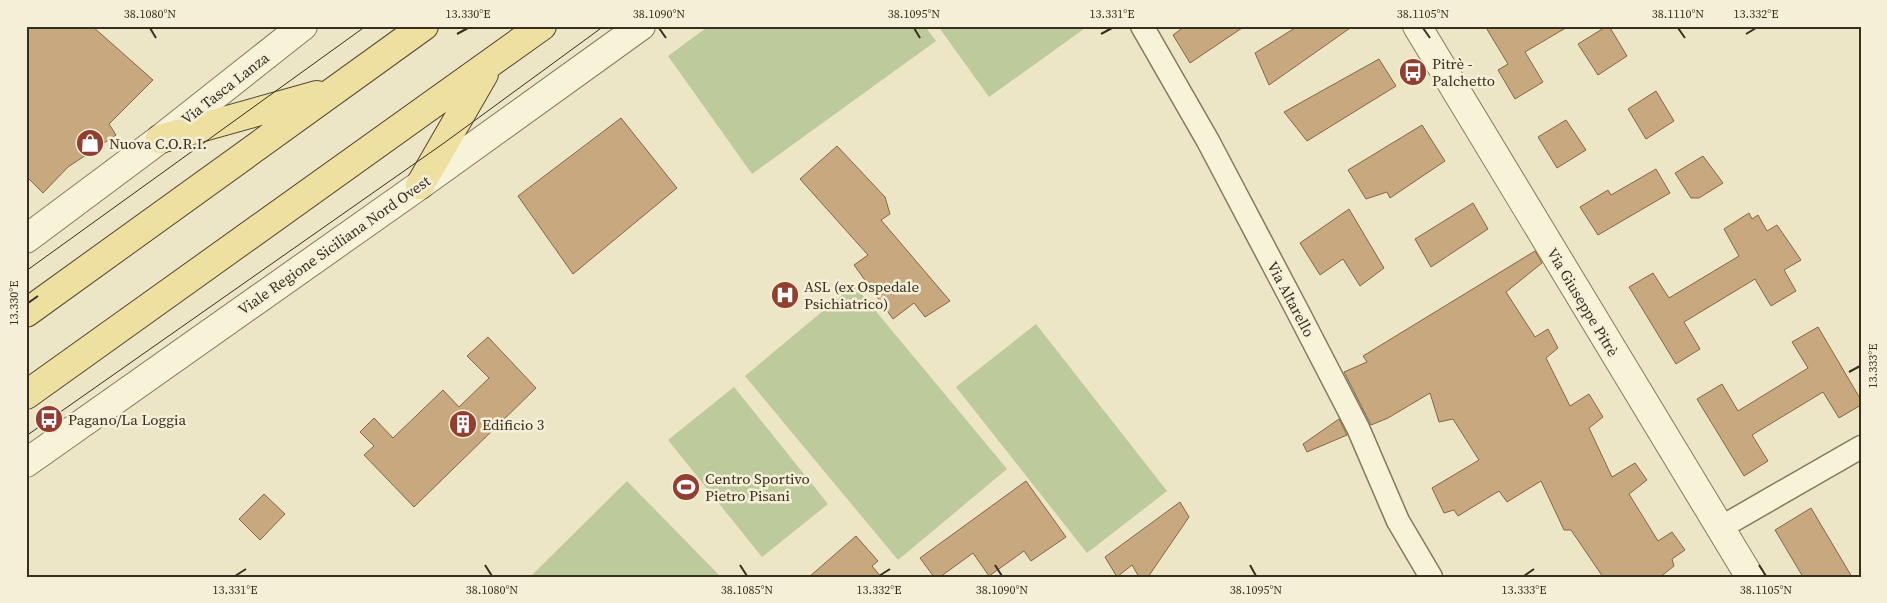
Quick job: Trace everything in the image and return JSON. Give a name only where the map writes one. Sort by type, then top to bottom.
[{"type":"main road","points":[[26,313],[424,26]]},
{"type":"main road","points":[[26,395],[542,26]]},
{"type":"main road","points":[[420,185],[490,65]]},
{"type":"main road","points":[[160,139],[335,90]]},
{"type":"street","name":"Via Tasca Lanza","points":[[26,239],[160,139],[303,26]]},
{"type":"street","name":"Viale Regione Siciliana Nord Ovest","points":[[26,463],[420,185],[641,26]]},
{"type":"street","name":"Via Giuseppe Pitrè","points":[[1416,26],[1750,577]]},
{"type":"street","name":"Via Altarello","points":[[1151,29],[1358,428],[1398,521],[1432,577]]},
{"type":"street","points":[[1720,528],[1861,447]]},
{"type":"green space","points":[[709,26],[925,26],[936,41],[752,174],[668,56]]},
{"type":"green space","points":[[938,26],[1088,26],[989,97]]},
{"type":"green space","points":[[854,285],[1007,469],[898,560],[745,376]]},
{"type":"green space","points":[[1036,324],[1167,491],[1087,553],[956,387]]},
{"type":"green space","points":[[734,387],[828,504],[762,557],[668,440]]},
{"type":"green space","points":[[627,481],[721,577],[530,577]]},
{"type":"building","points":[[26,26],[92,26],[153,80],[109,124],[116,135],[68,167],[43,193],[26,176]]},
{"type":"building","points":[[1185,26],[1245,26],[1190,63],[1173,35]]},
{"type":"building","points":[[1298,26],[1353,26],[1269,85],[1255,53]]},
{"type":"building","points":[[1485,26],[1569,26],[1525,52],[1543,82],[1515,99],[1498,70],[1508,64]]},
{"type":"building","points":[[1609,26],[1627,56],[1598,75],[1578,44]]},
{"type":"building","points":[[1379,59],[1396,86],[1307,141],[1284,112]]},
{"type":"building","points":[[1656,91],[1674,121],[1646,139],[1628,109]]},
{"type":"building","points":[[621,118],[677,188],[573,274],[518,196]]},
{"type":"building","points":[[1566,120],[1586,150],[1557,168],[1538,137]]},
{"type":"building","points":[[1422,125],[1445,161],[1390,198],[1387,192],[1366,199],[1348,170]]},
{"type":"building","points":[[837,146],[885,197],[890,214],[881,220],[950,301],[925,317],[914,303],[893,319],[854,265],[868,255],[800,179]]},
{"type":"building","points":[[1703,156],[1723,183],[1699,198],[1691,198],[1675,173]]},
{"type":"building","points":[[1656,169],[1670,193],[1598,235],[1580,207],[1608,190],[1611,195]]},
{"type":"building","points":[[1473,203],[1488,229],[1431,267],[1415,239]]},
{"type":"building","points":[[1349,209],[1384,268],[1360,286],[1343,259],[1320,275],[1300,243]]},
{"type":"building","points":[[1749,213],[1752,219],[1758,215],[1767,231],[1777,225],[1801,260],[1784,270],[1796,291],[1771,306],[1755,279],[1684,322],[1700,349],[1676,364],[1629,287],[1653,273],[1669,298],[1739,256],[1724,229]]},
{"type":"building","points":[[1535,251],[1542,263],[1506,292],[1535,337],[1548,329],[1558,348],[1546,358],[1570,406],[1589,394],[1603,417],[1589,428],[1612,477],[1635,463],[1647,480],[1629,494],[1658,541],[1672,532],[1685,550],[1672,559],[1674,566],[1660,577],[1603,577],[1571,530],[1564,530],[1541,481],[1507,502],[1499,491],[1458,516],[1454,510],[1444,513],[1432,488],[1479,460],[1453,419],[1439,422],[1430,393],[1388,418],[1371,425],[1344,372],[1367,362],[1363,356]]},
{"type":"building","points":[[1818,327],[1861,400],[1861,405],[1839,418],[1823,392],[1752,435],[1768,461],[1744,476],[1697,399],[1722,384],[1738,411],[1808,368],[1792,342]]},
{"type":"building","name":"Edificio 3","points":[[488,337],[536,388],[414,507],[364,455],[374,446],[360,432],[374,418],[393,438],[443,390],[459,407],[489,378],[467,356]]},
{"type":"building","points":[[1339,419],[1347,435],[1307,452],[1303,444]]},
{"type":"building","points":[[1026,481],[1066,537],[1031,561],[1024,551],[989,576],[973,553],[940,577],[934,577],[920,558]]},
{"type":"building","points":[[264,494],[285,514],[260,540],[239,519]]},
{"type":"building","points":[[1180,502],[1189,517],[1148,577],[1139,577],[1132,565],[1117,577],[1105,557]]},
{"type":"building","points":[[1811,508],[1852,577],[1803,577],[1775,530]]},
{"type":"building","points":[[856,536],[878,561],[872,566],[881,577],[809,577]]},
{"type":"tram line","points":[[26,271],[366,26]]},
{"type":"tram line","points":[[26,436],[444,143],[604,26]]},
{"type":"place","name":"Pitrè - Palchetto","points":[[1413,72]]},
{"type":"place","name":"Nuova C.O.R.I.","points":[[90,143]]},
{"type":"place","name":"ASL (ex Ospedale Psichiatrico)","points":[[785,295]]},
{"type":"place","name":"Pagano/La Loggia","points":[[49,419]]},
{"type":"place","name":"Edificio 3","points":[[463,424]]},
{"type":"place","name":"Centro Sportivo Pietro Pisani","points":[[686,487]]}]
